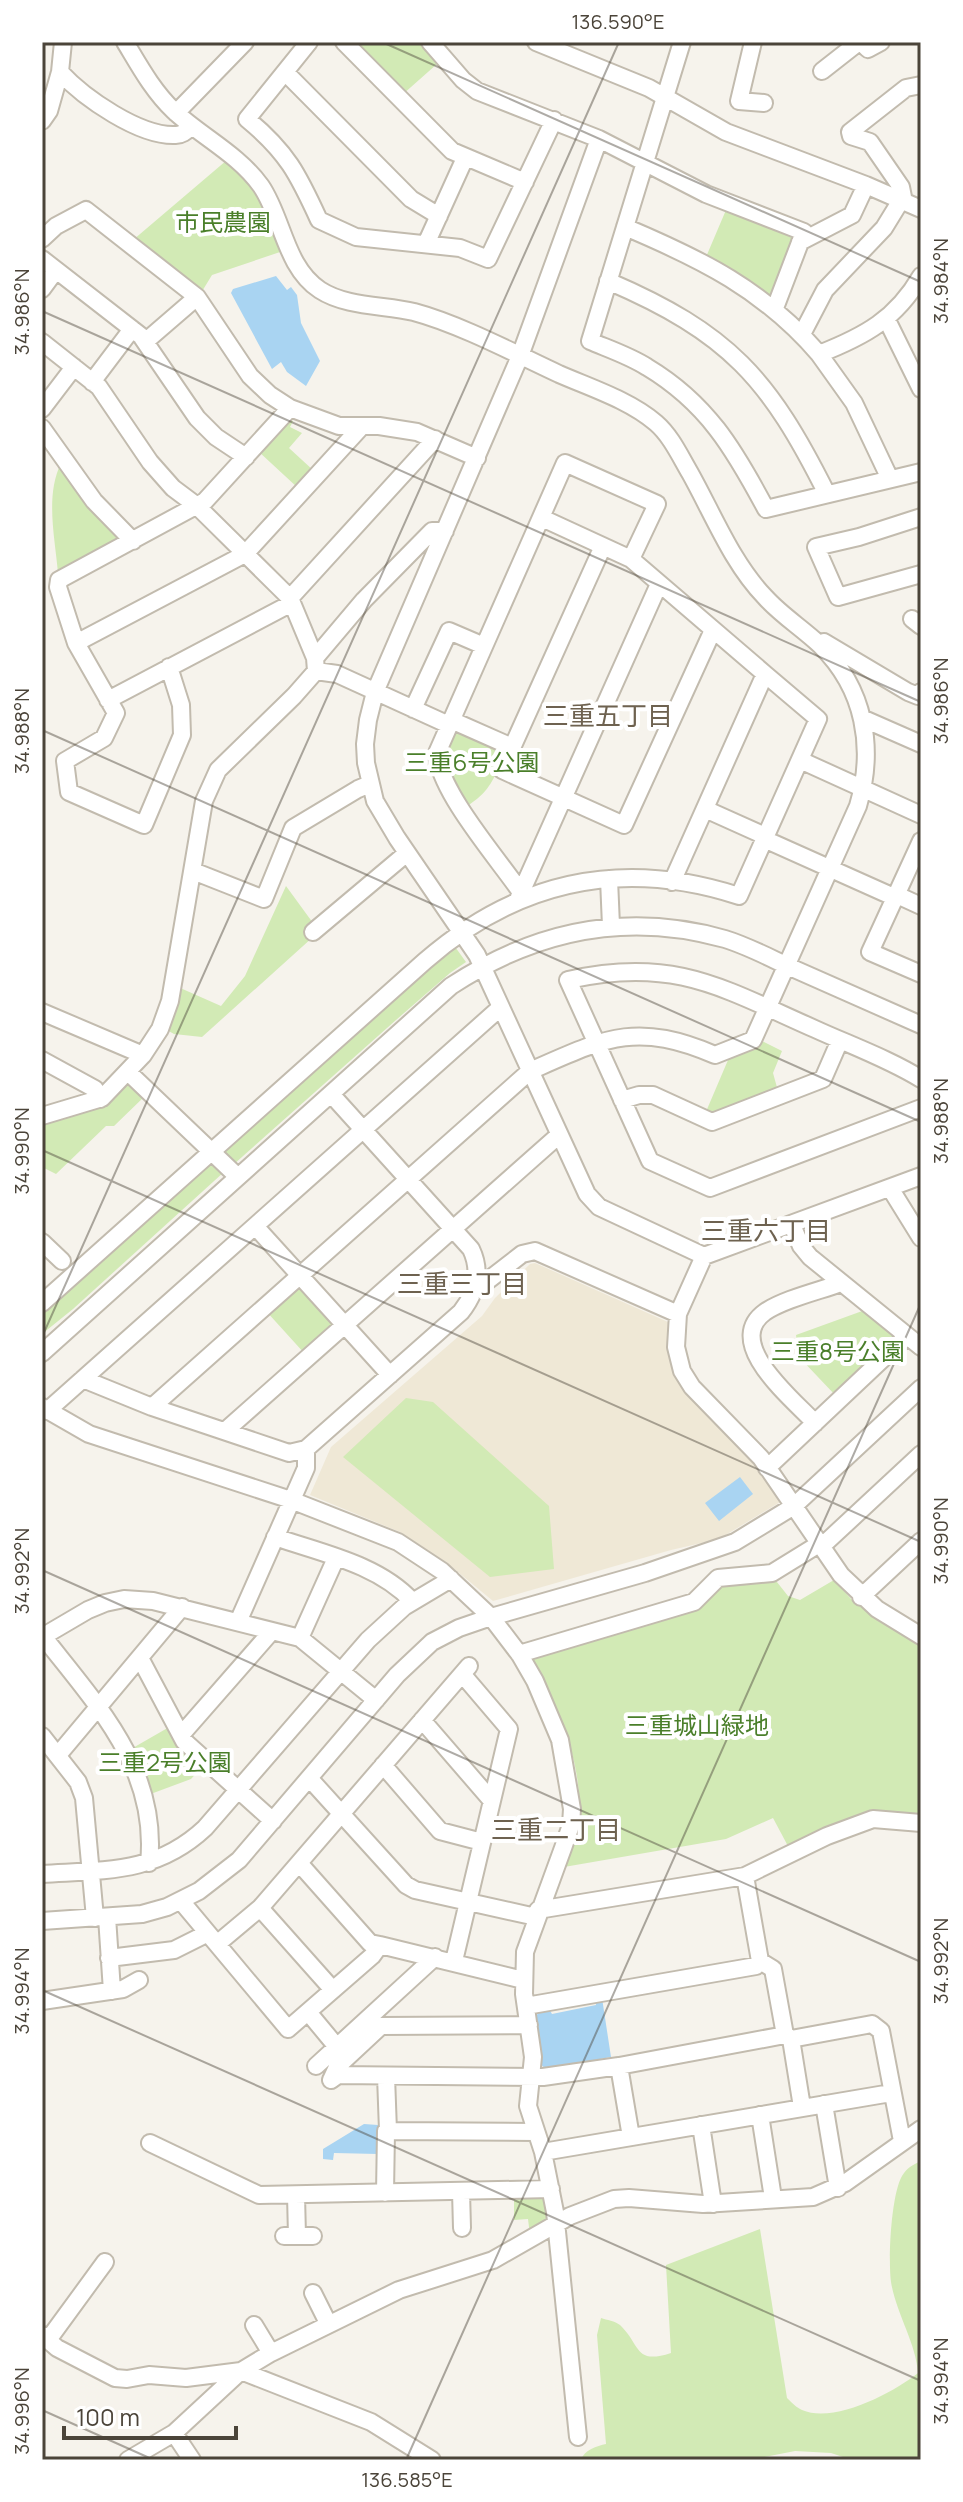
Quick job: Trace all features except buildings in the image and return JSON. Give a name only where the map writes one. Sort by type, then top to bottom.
[{"type":"street","points":[[42,121],[49,111],[60,72],[63,42]]},
{"type":"street","points":[[125,42],[154,90],[176,113],[243,165],[258,182],[292,255],[305,276],[319,289],[346,300],[428,317],[628,405],[662,428],[750,579],[765,598],[802,629],[841,669],[864,719],[867,748],[858,806],[753,1040],[715,1055],[679,1041],[651,1035],[626,1035],[595,1042],[530,1071],[152,1407]]},
{"type":"street","points":[[176,113],[245,42]]},
{"type":"street","points":[[309,42],[247,119],[283,152],[297,173],[319,220],[356,237],[460,248],[488,259],[554,120]]},
{"type":"street","points":[[344,42],[443,144],[465,158],[525,182]]},
{"type":"street","points":[[430,42],[463,80],[477,91],[599,139],[706,194],[804,232],[775,308]]},
{"type":"street","points":[[536,42],[606,69],[665,97],[726,132],[921,209]]},
{"type":"street","points":[[682,42],[590,341],[645,366],[690,398],[732,446],[766,509],[921,472]]},
{"type":"street","points":[[753,42],[739,101],[764,103]]},
{"type":"street","points":[[822,71],[860,42],[868,49],[881,42]]},
{"type":"street","points":[[60,72],[80,91],[125,121],[174,136],[192,126]]},
{"type":"street","points":[[285,72],[411,199],[439,216]]},
{"type":"street","points":[[802,334],[825,290],[884,228],[902,200],[901,187],[870,142],[851,136],[850,132],[906,88],[921,85]]},
{"type":"street","points":[[599,139],[520,356],[375,692],[366,732],[370,784],[383,817],[482,965],[587,1194],[599,1207],[704,1256],[921,1176]]},
{"type":"street","points":[[426,244],[465,158]]},
{"type":"street","points":[[800,242],[852,215],[866,185]]},
{"type":"street","points":[[42,239],[56,226],[86,210],[197,297],[250,376],[290,408],[339,426],[417,432],[477,458]]},
{"type":"street","points":[[625,227],[703,260],[775,308],[819,354],[854,403],[890,479]]},
{"type":"street","points":[[42,259],[146,341],[209,432],[246,457]]},
{"type":"street","points":[[42,289],[56,270]]},
{"type":"street","points":[[819,354],[887,320],[921,276]]},
{"type":"street","points":[[608,281],[674,311],[732,353],[782,411],[827,494]]},
{"type":"street","points":[[146,341],[197,297]]},
{"type":"street","points":[[887,320],[921,389]]},
{"type":"street","points":[[92,382],[132,329]]},
{"type":"street","points":[[42,342],[103,393],[143,455],[173,488],[197,506],[291,600],[315,664],[413,709],[512,747]]},
{"type":"street","points":[[42,409],[74,367]]},
{"type":"street","points":[[169,667],[181,705],[182,735],[144,825],[69,792],[65,761],[104,738],[116,713],[76,643],[58,587],[59,580],[197,506],[290,408]]},
{"type":"street","points":[[76,643],[245,554],[362,426]]},
{"type":"street","points":[[42,428],[94,501],[133,541]]},
{"type":"street","points":[[108,700],[291,600],[435,439]]},
{"type":"street","points":[[520,895],[442,778],[437,753],[565,463],[657,504],[631,559]]},
{"type":"street","points":[[921,517],[816,547],[838,597],[921,574]]},
{"type":"street","points":[[42,1303],[461,931],[520,895],[609,879],[672,882],[716,888],[739,896],[818,719],[631,559],[542,518]]},
{"type":"street","points":[[42,1116],[100,1099],[143,1055],[160,1029],[170,1001],[205,796],[214,774],[294,696],[364,600],[432,531],[445,531]]},
{"type":"street","points":[[603,546],[502,770],[624,825],[713,630]]},
{"type":"street","points":[[520,895],[659,584]]},
{"type":"street","points":[[802,629],[920,695]]},
{"type":"street","points":[[413,709],[449,631],[484,646]]},
{"type":"street","points":[[672,882],[765,674]]},
{"type":"street","points":[[864,719],[921,744]]},
{"type":"street","points":[[800,760],[921,815]]},
{"type":"street","points":[[193,871],[264,899],[293,828],[370,784]]},
{"type":"street","points":[[705,809],[830,869],[921,906]]},
{"type":"street","points":[[921,841],[870,952],[921,974]]},
{"type":"street","points":[[313,932],[407,853]]},
{"type":"street","points":[[609,879],[611,926]]},
{"type":"street","points":[[42,1353],[451,986],[482,965],[545,939],[611,926],[666,928],[707,935],[744,946],[921,1025]]},
{"type":"street","points":[[921,1079],[715,984],[670,973],[619,972],[568,980],[650,1161],[710,1188],[921,1108]]},
{"type":"street","points":[[501,1007],[83,1379],[44,1409],[89,1434],[291,1500],[398,1542],[451,1579],[491,1617],[535,1681],[555,1724],[565,1763],[571,1797],[571,1825],[525,1952],[523,1980],[533,2057],[528,2106],[551,2189],[578,2437]]},
{"type":"street","points":[[42,1012],[143,1055]]},
{"type":"street","points":[[622,1100],[653,1095],[712,1122],[823,1079],[840,1040]]},
{"type":"street","points":[[42,1060],[95,1089],[100,1099]]},
{"type":"street","points":[[128,1072],[238,1177]]},
{"type":"street","points":[[83,1379],[152,1407],[289,1453],[306,1449],[461,1312],[478,1278],[475,1257],[454,1228],[331,1094]]},
{"type":"street","points":[[225,1431],[559,1135]]},
{"type":"street","points":[[890,1188],[919,1232]]},
{"type":"street","points":[[792,1225],[806,1254],[921,1347]]},
{"type":"street","points":[[255,1226],[390,1375]]},
{"type":"street","points":[[42,1242],[62,1261]]},
{"type":"street","points":[[473,1292],[522,1254],[535,1251],[678,1314]]},
{"type":"street","points":[[704,1256],[678,1314],[676,1347],[682,1371],[692,1387],[761,1458],[841,1575],[861,1597],[920,1634]]},
{"type":"street","points":[[815,1423],[762,1365],[753,1352],[751,1335],[758,1320],[768,1310],[841,1283]]},
{"type":"street","points":[[767,1468],[907,1336]]},
{"type":"street","points":[[42,1921],[153,1911],[181,1901],[223,1875],[407,1665],[432,1642],[491,1617],[708,1553],[750,1534],[794,1506],[921,1388]]},
{"type":"street","points":[[238,1622],[306,1468],[306,1449]]},
{"type":"street","points":[[519,1654],[694,1602],[718,1578],[764,1576],[782,1569],[820,1545],[921,1454]]},
{"type":"street","points":[[275,1537],[336,1558],[393,1584],[412,1601]]},
{"type":"street","points":[[861,1597],[921,1541]]},
{"type":"street","points":[[708,1553],[718,1578]]},
{"type":"street","points":[[300,1638],[336,1558]]},
{"type":"street","points":[[42,1874],[149,1863],[172,1853],[198,1835],[341,1669],[390,1618],[412,1601],[451,1579]]},
{"type":"street","points":[[149,1863],[147,1814],[139,1779],[126,1748],[42,1636],[88,1610],[114,1601],[143,1600],[182,1607],[300,1638],[376,1700]]},
{"type":"street","points":[[58,1755],[182,1607]]},
{"type":"street","points":[[181,1735],[272,1631]]},
{"type":"street","points":[[140,1658],[181,1735],[195,1754],[273,1821]]},
{"type":"street","points":[[109,1958],[174,1950],[213,1939],[260,1908],[466,1670],[509,1729],[454,1961]]},
{"type":"street","points":[[422,1720],[492,1801]]},
{"type":"street","points":[[42,1736],[78,1782],[84,1798],[91,1871],[109,1958],[112,1991]]},
{"type":"street","points":[[383,1765],[440,1831],[482,1842]]},
{"type":"street","points":[[309,1778],[406,1885],[415,1890],[537,1914],[745,1876],[860,1822],[884,1818],[921,1823]]},
{"type":"street","points":[[299,1863],[370,1943],[523,1980]]},
{"type":"street","points":[[745,1876],[760,1961],[773,1969],[802,2107]]},
{"type":"street","points":[[181,1901],[288,2029],[372,1956],[380,1945]]},
{"type":"street","points":[[260,1908],[333,1990]]},
{"type":"street","points":[[316,2066],[435,1957]]},
{"type":"street","points":[[526,2006],[756,1966],[760,1961]]},
{"type":"street","points":[[42,2001],[123,1989],[139,1980]]},
{"type":"street","points":[[308,2012],[337,2047]]},
{"type":"street","points":[[529,2025],[381,2026],[337,2067],[327,2082],[338,2075],[530,2077],[619,2066],[872,2024],[881,2031],[902,2141]]},
{"type":"street","points":[[619,2066],[631,2137]]},
{"type":"street","points":[[385,2193],[388,2131],[386,2076]]},
{"type":"street","points":[[543,2152],[891,2093]]},
{"type":"street","points":[[824,2104],[838,2188]]},
{"type":"street","points":[[760,2115],[773,2198]]},
{"type":"street","points":[[701,2125],[713,2204]]},
{"type":"street","points":[[128,2460],[174,2433],[241,2371],[271,2353],[399,2290],[483,2265],[544,2233],[555,2223],[614,2199],[713,2204],[813,2197],[838,2188],[921,2129]]},
{"type":"street","points":[[388,2131],[536,2132]]},
{"type":"street","points":[[150,2143],[259,2195],[551,2189]]},
{"type":"street","points":[[461,2191],[462,2228]]},
{"type":"street","points":[[296,2195],[298,2236]]},
{"type":"street","points":[[105,2262],[45,2338],[68,2355],[122,2379],[149,2375],[186,2378],[241,2371],[371,2422],[432,2460]]},
{"type":"street","points":[[313,2293],[328,2323]]},
{"type":"street","points":[[254,2325],[271,2353]]},
{"type":"street","points":[[174,2433],[192,2460]]},
{"type":"shaded area","points":[[535,1263],[668,1322],[668,1354],[684,1386],[761,1470],[782,1501],[719,1539],[493,1601],[447,1563],[400,1532],[310,1495],[331,1447],[482,1316],[495,1298],[530,1264]]},
{"type":"green space","points":[[350,42],[420,42],[437,64],[402,95]]},
{"type":"green space","name":"市民農園","points":[[227,160],[261,202],[283,251],[212,275],[201,293],[133,240]]},
{"type":"green space","points":[[726,210],[790,234],[793,240],[771,296],[766,297],[706,257]]},
{"type":"green space","points":[[286,420],[293,421],[290,427],[302,433],[289,448],[314,471],[298,488],[258,451]]},
{"type":"green space","points":[[61,463],[120,535],[119,542],[58,573],[52,503]]},
{"type":"green space","name":"三重6号公園","points":[[457,727],[503,748],[505,754],[486,790],[467,806],[451,783],[442,752]]},
{"type":"green space","points":[[286,886],[313,923],[313,937],[202,1037],[174,1034],[165,1029],[178,987],[221,1006],[245,976]]},
{"type":"green space","points":[[453,944],[466,962],[233,1165],[223,1156],[224,1150]]},
{"type":"green space","points":[[758,1039],[782,1051],[773,1073],[778,1091],[716,1116],[705,1114],[731,1053]]},
{"type":"green space","points":[[127,1081],[145,1096],[114,1126],[106,1126],[56,1174],[42,1167],[42,1120]]},
{"type":"green space","points":[[209,1163],[215,1163],[224,1172],[42,1334],[42,1312]]},
{"type":"green space","points":[[295,1285],[302,1285],[336,1323],[305,1354],[266,1311]]},
{"type":"green space","name":"三重8号公園","points":[[865,1310],[897,1334],[897,1340],[836,1396],[799,1357],[796,1335]]},
{"type":"green space","points":[[406,1398],[433,1402],[549,1506],[554,1569],[490,1577],[343,1457]]},
{"type":"green space","name":"三重城山緑地","points":[[773,1577],[788,1596],[800,1600],[834,1580],[852,1600],[921,1645],[921,1818],[907,1816],[789,1848],[773,1818],[726,1839],[564,1867],[579,1806],[575,1767],[557,1711],[530,1658],[694,1607],[720,1582]]},
{"type":"green space","name":"三重2号公園","points":[[171,1726],[203,1766],[191,1779],[148,1795],[131,1749]]},
{"type":"green space","points":[[921,2161],[921,2460],[852,2460],[831,2453],[795,2451],[749,2460],[581,2460],[588,2451],[606,2444],[597,2335],[601,2318],[620,2325],[644,2355],[671,2353],[666,2265],[760,2229],[787,2398],[792,2403],[802,2410],[815,2413],[846,2410],[879,2397],[918,2373],[914,2350],[891,2282],[890,2259],[898,2185],[906,2171]]},
{"type":"green space","points":[[514,2194],[544,2197],[546,2220],[541,2228],[530,2235],[528,2219],[514,2220]]},
{"type":"water","points":[[276,276],[287,290],[291,287],[297,295],[301,323],[320,361],[306,386],[287,372],[281,362],[272,369],[231,293],[233,289]]},
{"type":"water","points":[[740,1477],[753,1494],[719,1521],[705,1503]]},
{"type":"water","points":[[602,1998],[611,2057],[546,2069],[539,2063],[535,2017],[542,2009],[548,2007],[552,2014],[596,2005],[595,1999]]},
{"type":"water","points":[[364,2124],[378,2125],[378,2154],[334,2153],[333,2160],[323,2159],[323,2149]]},
{"type":"district","name":"三重五丁目","points":[[608,716]]},
{"type":"district","name":"三重六丁目","points":[[766,1231]]},
{"type":"district","name":"三重三丁目","points":[[462,1284]]},
{"type":"district","name":"三重二丁目","points":[[556,1830]]}]
